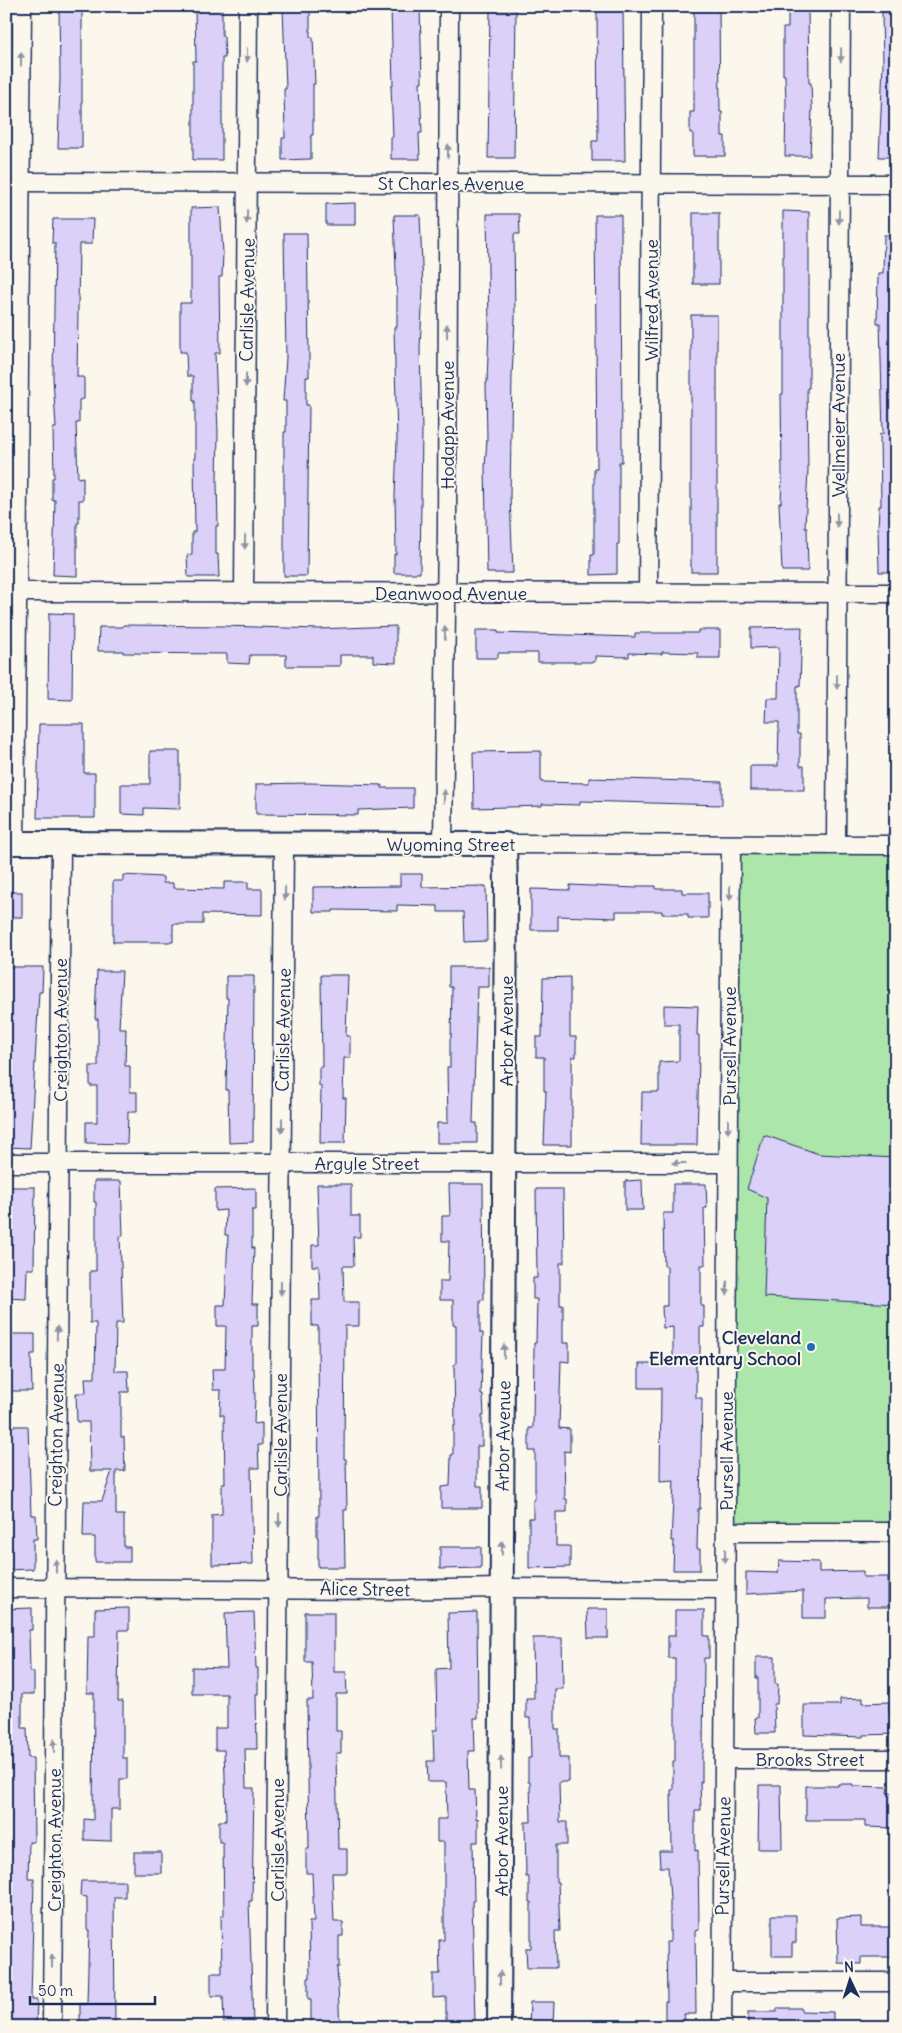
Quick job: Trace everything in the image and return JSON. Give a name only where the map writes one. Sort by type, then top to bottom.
[{"type":"street","points":[[11,843],[13,182],[22,6]]},
{"type":"street","name":"Carlisle Avenue","points":[[244,593],[248,6]]},
{"type":"street","name":"Hodapp Avenue","points":[[443,844],[449,6]]},
{"type":"street","name":"Wilfred Avenue","points":[[648,593],[652,6]]},
{"type":"street","name":"Wellmeier Avenue","points":[[836,844],[841,6]]},
{"type":"street","name":"St Charles Avenue","points":[[13,182],[896,184]]},
{"type":"street","name":"Deanwood Avenue","points":[[12,592],[896,593]]},
{"type":"street","name":"Wyoming Street","points":[[11,843],[896,845]]},
{"type":"street","name":"Creighton Avenue","points":[[52,2027],[61,843]]},
{"type":"street","name":"Carlisle Avenue","points":[[275,2027],[284,844]]},
{"type":"street","name":"Arbor Avenue","points":[[499,2027],[506,1164],[505,844]]},
{"type":"street","name":"Pursell Avenue","points":[[722,2027],[731,845]]},
{"type":"street","name":"Argyle Street","points":[[6,1163],[728,1163]]},
{"type":"street","points":[[726,1532],[896,1532]]},
{"type":"street","name":"Alice Street","points":[[6,1588],[725,1589]]},
{"type":"street","name":"Brooks Street","points":[[724,1760],[896,1759]]},
{"type":"street","points":[[722,1982],[896,1982]]},
{"type":"shaded area","points":[[6,182],[20,182],[19,474],[6,474]]},
{"type":"green space","name":"Cleveland Elementary School","points":[[731,845],[896,845],[896,1532],[726,1532]]},
{"type":"building","points":[[59,6],[82,6],[82,148],[58,148]]},
{"type":"building","points":[[420,6],[422,133],[419,133],[420,159],[391,159],[391,137],[393,137],[391,86],[393,86],[391,7]]},
{"type":"building","points":[[694,6],[719,6],[720,112],[722,112],[722,136],[725,136],[725,156],[693,156],[693,133],[690,133],[690,112],[694,112]]},
{"type":"building","points":[[788,6],[808,6],[809,83],[811,83],[812,108],[810,156],[785,156],[786,103],[785,75],[783,75],[783,28],[788,28]]},
{"type":"building","points":[[310,7],[310,37],[313,37],[315,84],[313,84],[311,159],[282,160],[282,138],[285,138],[284,89],[286,89],[283,8]]},
{"type":"building","points":[[195,9],[222,9],[222,36],[224,36],[225,58],[222,58],[222,160],[193,160],[193,61],[196,61]]},
{"type":"building","points":[[490,10],[516,10],[514,158],[488,158]]},
{"type":"building","points":[[597,11],[623,11],[625,161],[592,161],[592,141],[598,141]]},
{"type":"building","points":[[882,12],[896,12],[896,157],[879,157],[883,64]]},
{"type":"building","points":[[355,203],[355,225],[326,225],[326,204]]},
{"type":"building","points":[[220,207],[223,253],[222,277],[219,277],[220,353],[215,353],[218,432],[218,526],[216,526],[216,554],[218,554],[219,577],[188,577],[187,555],[192,555],[192,532],[195,532],[195,401],[193,401],[193,376],[187,376],[186,352],[180,352],[180,303],[191,303],[191,208]]},
{"type":"building","points":[[783,211],[809,212],[808,470],[805,528],[807,528],[808,571],[782,571],[779,503],[781,503],[782,477]]},
{"type":"building","points":[[693,213],[719,213],[719,284],[693,284]]},
{"type":"building","points":[[487,214],[519,214],[520,234],[514,234],[515,319],[510,496],[513,573],[487,573],[485,467],[489,326]]},
{"type":"building","points":[[394,215],[420,215],[423,290],[420,347],[422,430],[420,573],[394,573],[394,554],[396,554],[395,496],[397,440],[394,327],[397,327],[397,299]]},
{"type":"building","points":[[595,215],[621,215],[622,462],[619,462],[617,574],[591,575],[591,555],[594,555],[594,468],[597,468]]},
{"type":"building","points":[[53,219],[93,219],[92,244],[79,244],[77,377],[84,377],[84,399],[79,400],[79,423],[76,423],[78,478],[83,477],[83,500],[79,500],[79,523],[77,523],[77,576],[53,575],[55,500],[52,500],[52,478],[54,478],[53,428],[56,428],[53,378],[55,243],[52,243]]},
{"type":"building","points":[[284,233],[307,233],[309,377],[306,377],[306,405],[309,405],[307,576],[284,576],[284,432],[286,432],[286,401],[283,401],[286,357]]},
{"type":"building","points":[[884,235],[896,235],[896,572],[879,572],[878,530],[879,506],[881,506],[880,434],[883,434],[880,323],[877,323],[878,273],[883,273]]},
{"type":"building","points":[[691,315],[717,315],[717,572],[691,572]]},
{"type":"building","points":[[49,613],[73,614],[72,700],[48,699]]},
{"type":"building","points":[[123,625],[318,629],[396,626],[396,663],[373,662],[373,655],[340,655],[340,666],[286,666],[286,655],[250,655],[249,664],[227,663],[227,654],[98,651],[99,627],[123,627]]},
{"type":"building","points":[[802,627],[800,686],[797,686],[797,734],[800,734],[800,766],[804,766],[804,790],[750,790],[750,766],[778,766],[779,722],[766,722],[767,698],[778,698],[779,647],[751,648],[751,628]]},
{"type":"building","points":[[476,630],[498,630],[498,633],[635,637],[635,633],[698,633],[698,630],[720,630],[720,658],[698,658],[698,653],[662,652],[662,654],[629,653],[629,657],[595,656],[595,662],[538,662],[538,653],[498,653],[498,658],[476,658]]},
{"type":"building","points":[[39,724],[84,724],[84,773],[95,773],[95,818],[37,818]]},
{"type":"building","points":[[150,751],[180,751],[180,809],[144,808],[144,815],[121,814],[121,784],[150,784]]},
{"type":"building","points":[[541,751],[541,782],[589,783],[589,778],[722,782],[722,805],[580,801],[580,805],[542,804],[542,806],[474,808],[473,752]]},
{"type":"building","points":[[256,784],[382,785],[382,788],[413,788],[413,808],[358,810],[358,815],[256,814]]},
{"type":"building","points":[[400,874],[422,874],[422,887],[486,886],[487,941],[464,942],[463,912],[438,912],[438,906],[397,905],[397,911],[333,910],[333,912],[313,912],[313,887],[400,886]]},
{"type":"building","points":[[123,875],[163,877],[163,883],[173,883],[173,888],[224,889],[224,882],[248,882],[248,889],[262,889],[262,915],[203,914],[203,924],[173,924],[173,942],[113,942],[113,881],[123,881]]},
{"type":"building","points":[[570,885],[636,888],[636,886],[656,886],[656,889],[682,889],[682,893],[708,893],[708,918],[688,918],[688,914],[662,914],[662,911],[616,911],[616,918],[558,916],[558,930],[531,930],[531,889],[570,890]]},
{"type":"building","points":[[6,892],[22,892],[22,917],[6,917]]},
{"type":"building","points":[[6,967],[43,967],[42,992],[39,992],[30,1148],[6,1147],[6,1089],[9,1089],[10,1052],[6,1052]]},
{"type":"building","points":[[449,967],[489,967],[489,987],[477,987],[473,1123],[477,1123],[477,1143],[437,1143],[437,1123],[448,1123],[447,1067],[450,1067],[452,987],[449,987]]},
{"type":"building","points":[[97,971],[122,971],[119,1028],[126,1028],[125,1066],[130,1066],[130,1092],[137,1092],[137,1112],[128,1112],[127,1144],[86,1143],[86,1122],[97,1122],[97,1086],[90,1086],[90,1066],[98,1066],[98,1019],[95,1019]]},
{"type":"building","points":[[321,975],[348,975],[346,1036],[350,1036],[350,1058],[344,1058],[343,1098],[346,1098],[345,1143],[320,1143],[321,1086],[319,1086],[319,1067],[322,1067]]},
{"type":"building","points":[[226,976],[254,976],[253,1142],[229,1143],[228,1090],[226,1090],[228,998],[226,998]]},
{"type":"building","points":[[570,977],[570,1037],[576,1037],[576,1057],[572,1057],[572,1145],[544,1145],[546,1091],[544,1091],[544,1057],[536,1057],[536,1037],[542,1037],[543,978]]},
{"type":"building","points":[[664,1005],[698,1006],[697,1145],[641,1145],[642,1092],[659,1092],[659,1062],[679,1061],[679,1024],[664,1024]]},
{"type":"building","points":[[764,1135],[819,1154],[896,1158],[896,1304],[764,1297],[767,1198],[747,1189]]},
{"type":"building","points":[[642,1180],[643,1210],[625,1210],[625,1181]]},
{"type":"building","points":[[94,1181],[121,1181],[123,1236],[120,1236],[123,1323],[116,1323],[115,1371],[128,1371],[129,1392],[121,1392],[121,1437],[124,1437],[125,1471],[116,1471],[116,1515],[124,1515],[124,1547],[130,1547],[130,1562],[95,1562],[95,1537],[83,1537],[84,1501],[102,1501],[112,1471],[90,1471],[89,1422],[77,1422],[76,1393],[86,1393],[85,1378],[95,1378],[96,1323],[90,1323],[90,1271],[96,1271],[96,1202],[94,1202]]},
{"type":"building","points":[[317,1184],[351,1184],[351,1216],[360,1216],[360,1237],[353,1237],[354,1266],[343,1266],[344,1302],[359,1302],[359,1326],[345,1326],[344,1459],[346,1459],[347,1510],[344,1510],[345,1567],[318,1567],[318,1326],[312,1326],[312,1300],[320,1300],[319,1266],[312,1266],[312,1245],[319,1245]]},
{"type":"building","points":[[449,1184],[483,1184],[484,1300],[480,1300],[480,1333],[483,1333],[481,1395],[483,1395],[484,1416],[482,1416],[482,1446],[477,1446],[477,1486],[482,1486],[482,1508],[441,1508],[441,1487],[450,1486],[453,1426],[455,1426],[454,1364],[456,1364],[456,1325],[453,1325],[453,1300],[440,1300],[440,1281],[448,1281],[449,1241],[442,1241],[442,1216],[450,1216]]},
{"type":"building","points":[[673,1184],[706,1184],[707,1208],[704,1208],[705,1265],[701,1265],[701,1306],[704,1306],[704,1327],[700,1327],[700,1358],[696,1358],[696,1398],[702,1398],[700,1509],[698,1509],[697,1549],[700,1549],[700,1570],[673,1570],[674,1541],[671,1541],[674,1481],[660,1482],[661,1388],[639,1388],[639,1364],[673,1364],[673,1327],[663,1328],[662,1306],[667,1306],[667,1266],[664,1266],[663,1213],[673,1213]]},
{"type":"building","points":[[6,1187],[35,1187],[34,1269],[27,1269],[26,1299],[7,1298]]},
{"type":"building","points":[[256,1188],[256,1210],[252,1210],[252,1248],[254,1248],[252,1304],[258,1304],[258,1326],[252,1326],[252,1368],[254,1368],[255,1396],[254,1424],[262,1423],[262,1445],[258,1445],[259,1468],[251,1468],[253,1564],[212,1565],[212,1515],[222,1514],[222,1484],[225,1484],[224,1415],[220,1415],[221,1390],[213,1390],[212,1369],[225,1369],[226,1326],[217,1326],[217,1305],[225,1305],[228,1235],[225,1235],[226,1210],[215,1211],[215,1189]]},
{"type":"building","points":[[536,1189],[563,1189],[564,1263],[560,1263],[560,1305],[563,1305],[563,1343],[569,1343],[569,1362],[561,1361],[559,1428],[570,1429],[570,1452],[564,1451],[567,1512],[556,1512],[556,1546],[570,1546],[570,1567],[529,1568],[529,1518],[533,1518],[533,1500],[535,1499],[535,1451],[529,1451],[529,1428],[533,1428],[534,1343],[536,1343],[537,1299],[533,1299],[533,1278],[537,1278]]},
{"type":"building","points":[[6,1334],[35,1334],[35,1354],[31,1354],[32,1391],[6,1391]]},
{"type":"building","points":[[6,1426],[28,1426],[31,1515],[36,1515],[37,1539],[33,1539],[33,1569],[6,1570]]},
{"type":"building","points":[[440,1547],[481,1547],[481,1568],[440,1569]]},
{"type":"building","points":[[779,1561],[819,1562],[819,1572],[863,1571],[863,1577],[888,1577],[888,1607],[867,1607],[867,1598],[826,1599],[826,1618],[803,1618],[803,1591],[746,1594],[746,1572],[778,1573]]},
{"type":"building","points":[[32,1608],[32,1630],[29,1630],[30,1672],[34,1672],[34,1694],[22,1694],[22,1728],[27,1728],[28,1758],[33,1758],[34,1842],[29,1842],[28,1879],[34,1879],[31,2000],[37,2000],[36,2025],[6,2024],[6,1609]]},
{"type":"building","points":[[129,1608],[129,1630],[119,1630],[118,1701],[123,1701],[123,1758],[127,1758],[127,1779],[120,1779],[120,1809],[111,1809],[111,1841],[84,1840],[84,1819],[93,1820],[94,1693],[87,1693],[88,1636],[95,1636],[95,1609]]},
{"type":"building","points":[[587,1609],[608,1609],[608,1638],[588,1638]]},
{"type":"building","points":[[675,1610],[704,1610],[704,1636],[709,1636],[709,1658],[704,1658],[703,1754],[702,1782],[700,1782],[701,1810],[695,1810],[695,1851],[698,1850],[699,1930],[695,1931],[696,2014],[684,2014],[685,2020],[665,2021],[665,2001],[667,2001],[666,1942],[670,1942],[670,1900],[668,1867],[660,1867],[659,1851],[672,1851],[671,1790],[673,1790],[673,1762],[675,1762],[675,1658],[668,1658],[668,1636],[675,1636]]},
{"type":"building","points":[[254,1612],[256,1668],[258,1668],[258,1694],[256,1694],[257,1749],[245,1749],[246,1788],[254,1788],[252,1901],[249,1901],[253,2024],[224,2024],[223,1996],[211,1996],[211,1973],[222,1973],[221,1916],[224,1916],[223,1842],[219,1842],[219,1821],[226,1821],[225,1776],[224,1750],[215,1750],[215,1728],[227,1728],[227,1694],[192,1694],[192,1667],[227,1668],[225,1613]]},
{"type":"building","points":[[305,1612],[334,1612],[334,1672],[346,1672],[347,1694],[336,1694],[336,1731],[341,1731],[341,1753],[336,1753],[338,1849],[347,1849],[347,1873],[332,1873],[334,1922],[343,1922],[343,1936],[339,1936],[339,1967],[337,1967],[340,2027],[311,2027],[311,1999],[308,1999],[308,1978],[310,1978],[309,1922],[314,1922],[312,1873],[306,1873],[306,1849],[309,1849],[307,1700],[313,1700],[312,1662],[305,1662]]},
{"type":"building","points":[[477,1612],[478,1718],[474,1718],[475,1751],[468,1751],[469,1790],[475,1790],[476,1819],[478,1818],[478,1842],[473,1842],[474,1901],[472,1901],[475,2022],[446,2022],[446,1997],[433,1998],[433,1974],[440,1974],[439,1940],[444,1940],[444,1842],[437,1842],[437,1819],[447,1819],[446,1782],[428,1782],[427,1761],[434,1761],[433,1730],[437,1730],[436,1669],[449,1668],[448,1613]]},
{"type":"building","points":[[533,1638],[562,1638],[563,1689],[555,1689],[555,1729],[559,1729],[559,1758],[569,1758],[569,1782],[559,1782],[560,1822],[567,1822],[567,1845],[556,1845],[556,1882],[558,1882],[560,1931],[555,1931],[556,1968],[527,1968],[526,1948],[531,1948],[531,1902],[529,1902],[529,1877],[526,1877],[525,1822],[531,1822],[528,1758],[531,1758],[530,1718],[526,1718],[526,1698],[534,1698]]},
{"type":"building","points":[[756,1657],[775,1657],[775,1684],[778,1684],[777,1704],[774,1704],[775,1733],[756,1733],[755,1718],[758,1718],[758,1678],[756,1678]]},
{"type":"building","points":[[863,1698],[863,1703],[889,1702],[889,1713],[896,1713],[896,1734],[863,1735],[863,1737],[804,1735],[804,1705],[840,1705],[840,1699]]},
{"type":"building","points":[[838,1784],[888,1787],[887,1793],[896,1793],[896,1828],[865,1827],[865,1820],[806,1820],[806,1786],[838,1786]]},
{"type":"building","points":[[759,1785],[781,1785],[782,1849],[758,1849]]},
{"type":"building","points":[[134,1852],[161,1852],[161,1873],[134,1873]]},
{"type":"building","points":[[81,1881],[125,1881],[125,1897],[114,1897],[115,2025],[80,2025],[80,2004],[87,2004],[89,1930],[87,1930],[87,1897],[80,1896]]},
{"type":"building","points":[[772,1915],[796,1915],[796,1943],[792,1943],[792,1956],[772,1956]]},
{"type":"building","points":[[861,1917],[861,1927],[896,1927],[896,1957],[861,1957],[861,1964],[838,1963],[837,1918]]},
{"type":"building","points":[[530,2002],[554,2002],[553,2027],[529,2027]]},
{"type":"building","points":[[777,2008],[801,2008],[801,2011],[833,2012],[833,2027],[748,2027],[748,2012],[777,2012]]},
{"type":"place","name":"Cleveland Elementary School","points":[[811,1347]]}]
